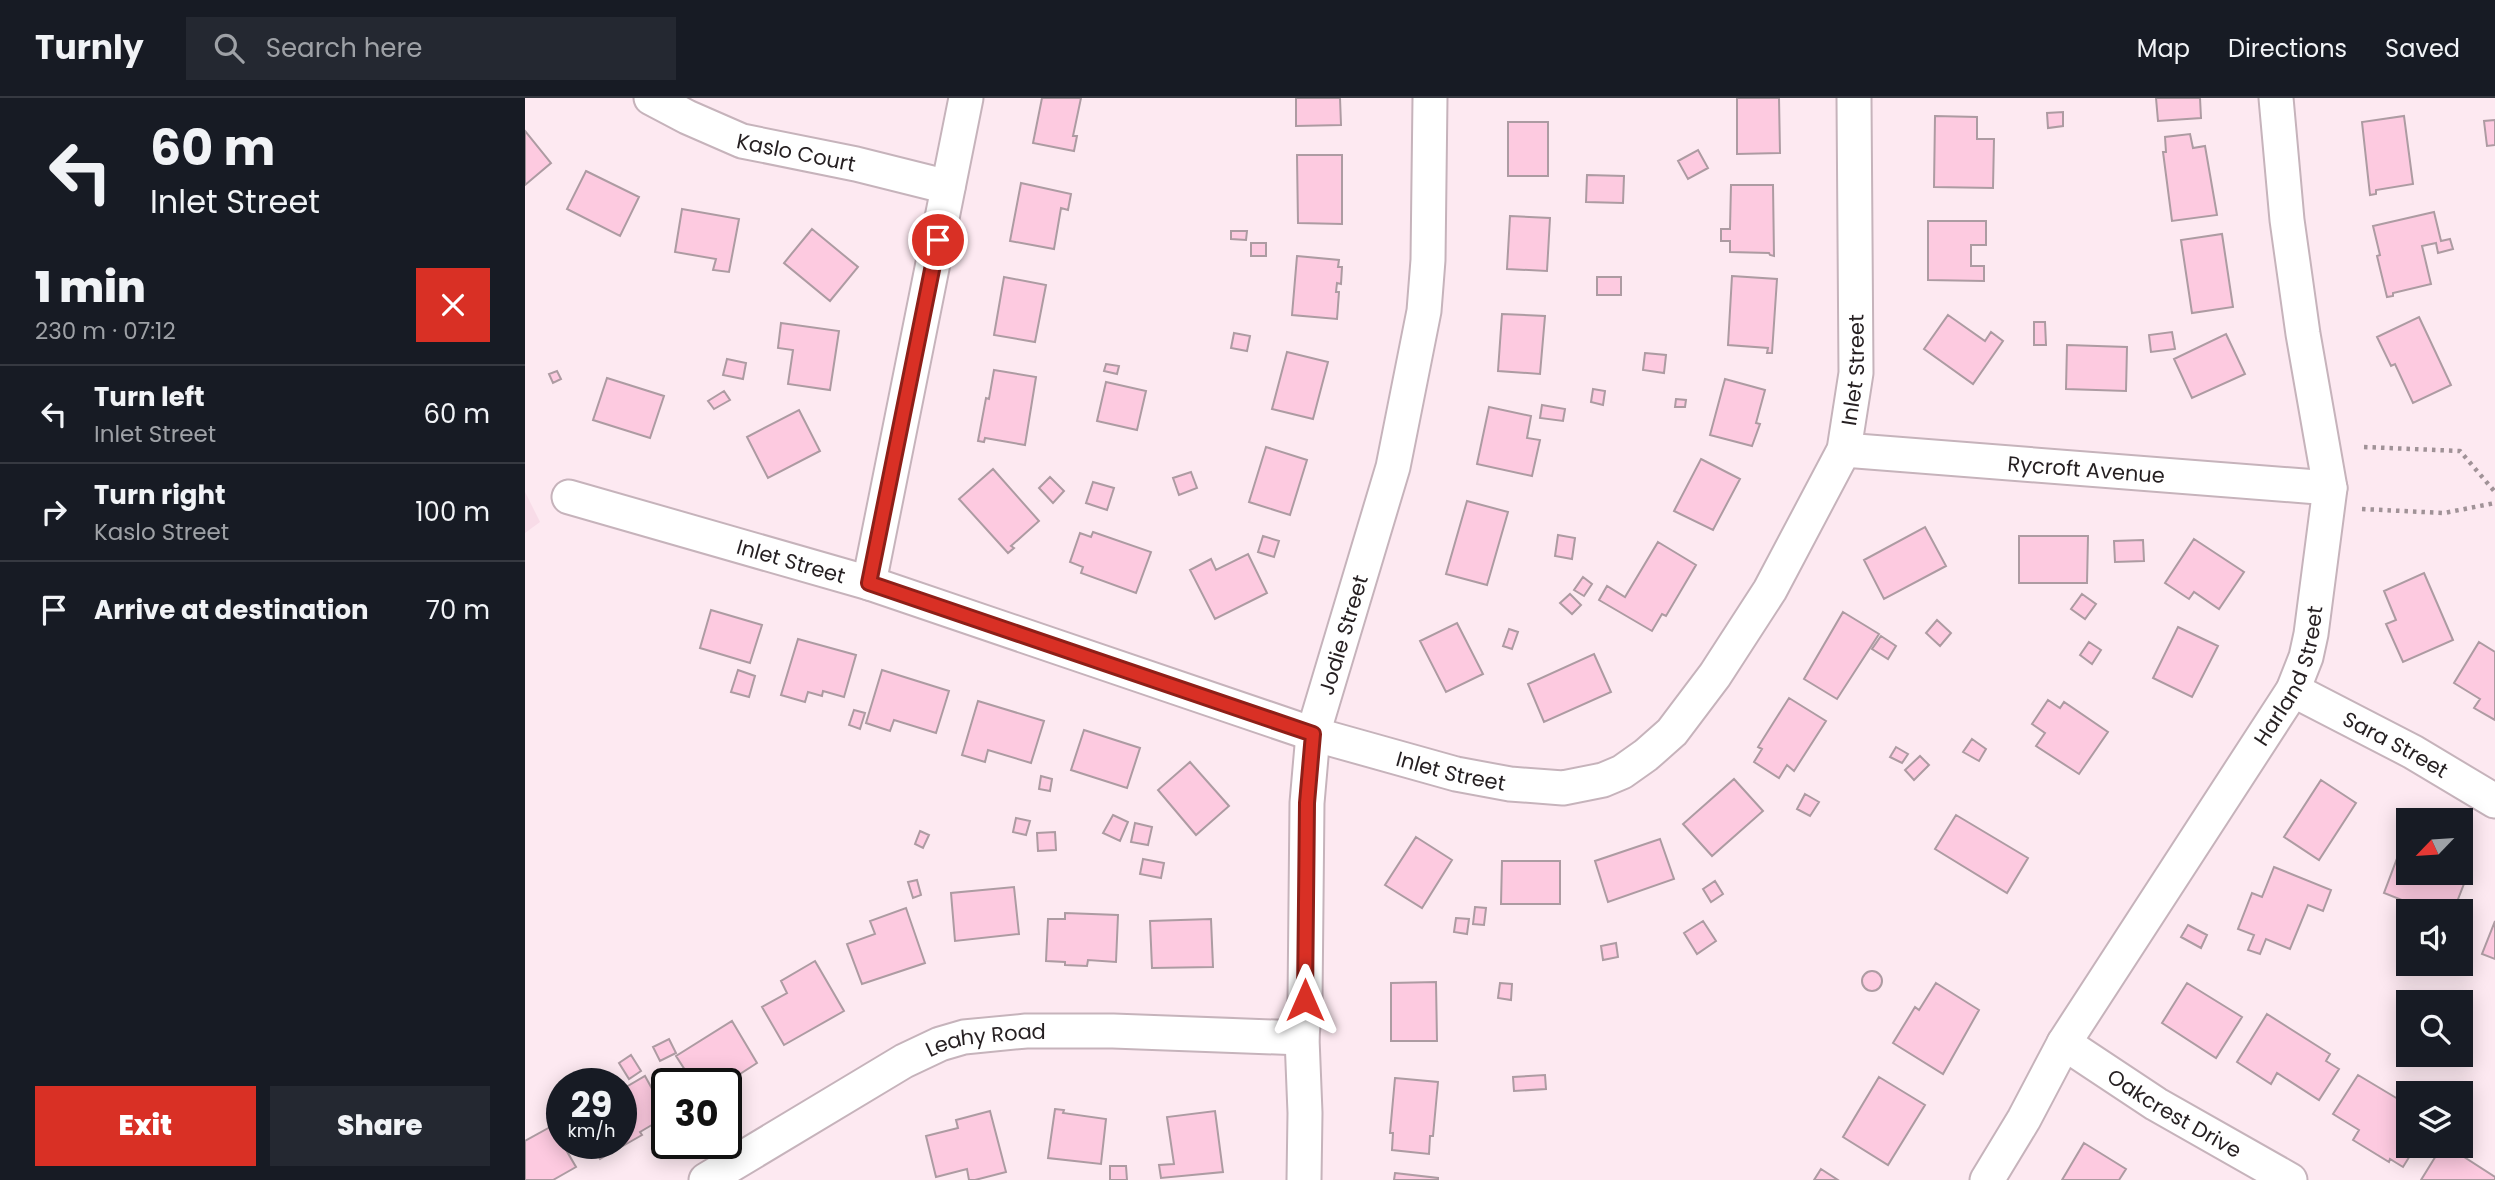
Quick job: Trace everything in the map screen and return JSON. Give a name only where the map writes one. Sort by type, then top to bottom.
[{"type":"street","name":"Kaslo Court","points":[[651,98],[742,141],[856,164],[949,187]]},
{"type":"street","points":[[869,583],[966,98]]},
{"type":"street","name":"Jodie Street","points":[[1304,1180],[1302,1038],[1305,1000],[1307,803],[1313,734],[1393,467],[1424,311],[1430,199],[1430,98]]},
{"type":"street","name":"Inlet Street","points":[[569,497],[869,583],[1313,734],[1456,774],[1510,784],[1563,788],[1603,780],[1622,772],[1647,755],[1672,732],[1715,675],[1770,590],[1844,450],[1856,373],[1854,98]]},
{"type":"street","name":"Harland Street","points":[[1987,1180],[2024,1119],[2064,1043],[2293,690],[2306,657],[2330,488],[2303,334],[2287,220],[2276,98]]},
{"type":"street","name":"Rycroft Avenue","points":[[1844,450],[2330,488]]},
{"type":"street","name":"Sara Street","points":[[2293,690],[2413,752],[2495,801]]},
{"type":"street","name":"Leahy Road","points":[[706,1180],[905,1061],[940,1044],[964,1037],[1026,1031],[1113,1031],[1302,1038]]},
{"type":"street","name":"Oakcrest Drive","points":[[2064,1043],[2156,1104],[2290,1180]]},
{"type":"path","points":[[2364,447],[2460,451],[2495,492]]},
{"type":"path","points":[[2362,509],[2444,513],[2495,503]]},
{"type":"shaded area","points":[[525,492],[540,522],[525,533]]},
{"type":"building","points":[[1042,98],[1081,98],[1073,136],[1077,136],[1074,151],[1033,143]]},
{"type":"building","points":[[1296,98],[1340,98],[1341,125],[1296,126]]},
{"type":"building","points":[[1737,98],[1779,98],[1780,153],[1737,154]]},
{"type":"building","points":[[2156,98],[2200,98],[2201,118],[2158,121]]},
{"type":"building","points":[[2063,112],[2063,126],[2048,128],[2047,113]]},
{"type":"building","points":[[1935,116],[1977,117],[1977,139],[1994,139],[1993,188],[1934,187]]},
{"type":"building","points":[[2404,116],[2413,184],[2376,190],[2376,194],[2370,195],[2362,122]]},
{"type":"building","points":[[2495,120],[2495,145],[2487,146],[2484,121]]},
{"type":"building","points":[[1508,122],[1548,122],[1548,176],[1508,176]]},
{"type":"building","points":[[525,131],[551,163],[525,185]]},
{"type":"building","points":[[2190,134],[2193,148],[2205,146],[2217,215],[2172,221],[2163,152],[2166,152],[2165,137]]},
{"type":"building","points":[[1698,150],[1708,168],[1688,179],[1678,161]]},
{"type":"building","points":[[1297,155],[1342,155],[1342,224],[1298,223]]},
{"type":"building","points":[[586,171],[639,197],[620,236],[567,209]]},
{"type":"building","points":[[1587,175],[1624,176],[1623,203],[1586,202]]},
{"type":"building","points":[[1021,183],[1071,194],[1068,210],[1061,208],[1054,249],[1010,241]]},
{"type":"building","points":[[1731,185],[1773,185],[1774,256],[1769,253],[1730,252],[1730,241],[1721,241],[1721,229],[1730,229]]},
{"type":"building","points":[[682,209],[739,219],[729,272],[713,270],[716,259],[675,252]]},
{"type":"building","points":[[2434,212],[2441,241],[2450,239],[2453,249],[2438,253],[2436,243],[2422,246],[2431,284],[2393,293],[2393,296],[2387,297],[2373,226]]},
{"type":"building","points":[[1510,216],[1550,218],[1547,271],[1507,269]]},
{"type":"building","points":[[1928,221],[1986,221],[1986,245],[1971,245],[1971,266],[1984,266],[1984,281],[1928,280]]},
{"type":"building","points":[[812,229],[858,267],[830,301],[784,263]]},
{"type":"building","points":[[1231,231],[1247,231],[1246,240],[1231,239]]},
{"type":"building","points":[[2222,234],[2233,307],[2192,313],[2181,240]]},
{"type":"building","points":[[1251,243],[1266,243],[1266,256],[1251,256]]},
{"type":"building","points":[[1297,256],[1339,260],[1338,267],[1342,267],[1341,284],[1337,283],[1336,292],[1339,292],[1337,319],[1292,315]]},
{"type":"building","points":[[1732,276],[1777,279],[1772,353],[1767,353],[1768,348],[1728,345]]},
{"type":"building","points":[[1004,277],[1046,285],[1035,342],[994,335]]},
{"type":"building","points":[[1597,277],[1621,277],[1621,295],[1597,295]]},
{"type":"building","points":[[1502,314],[1545,316],[1540,374],[1498,371]]},
{"type":"building","points":[[1948,315],[1985,341],[1991,332],[2003,341],[1973,384],[1924,349]]},
{"type":"building","points":[[2419,317],[2451,385],[2413,403],[2395,364],[2391,366],[2377,337]]},
{"type":"building","points":[[2034,322],[2045,322],[2046,345],[2034,345]]},
{"type":"building","points":[[781,323],[839,331],[830,390],[788,384],[793,350],[778,348]]},
{"type":"building","points":[[2172,332],[2175,349],[2151,352],[2149,335]]},
{"type":"building","points":[[1234,333],[1250,336],[1247,351],[1231,348]]},
{"type":"building","points":[[2226,334],[2245,374],[2192,398],[2174,359]]},
{"type":"building","points":[[2067,345],[2127,347],[2126,391],[2066,389]]},
{"type":"building","points":[[1287,352],[1328,362],[1313,419],[1272,409]]},
{"type":"building","points":[[1645,353],[1666,355],[1664,373],[1643,370]]},
{"type":"building","points":[[727,359],[746,363],[743,379],[723,375]]},
{"type":"building","points":[[1106,364],[1119,366],[1117,374],[1104,371]]},
{"type":"building","points":[[994,370],[1036,377],[1025,445],[985,438],[984,442],[978,441]]},
{"type":"building","points":[[557,371],[561,379],[553,383],[549,374]]},
{"type":"building","points":[[607,378],[664,396],[650,438],[593,420]]},
{"type":"building","points":[[1725,379],[1765,390],[1756,423],[1760,424],[1752,446],[1710,435]]},
{"type":"building","points":[[1106,382],[1146,391],[1137,430],[1097,421]]},
{"type":"building","points":[[1593,389],[1605,391],[1603,405],[1591,402]]},
{"type":"building","points":[[724,391],[730,400],[714,409],[708,401]]},
{"type":"building","points":[[1676,399],[1686,400],[1685,407],[1675,407]]},
{"type":"building","points":[[1542,405],[1565,409],[1563,421],[1540,418]]},
{"type":"building","points":[[1489,407],[1531,416],[1527,438],[1540,440],[1532,476],[1477,464]]},
{"type":"building","points":[[799,410],[820,451],[768,478],[747,437]]},
{"type":"building","points":[[1266,447],[1307,460],[1290,515],[1249,502]]},
{"type":"building","points":[[1701,459],[1740,479],[1713,530],[1674,511]]},
{"type":"building","points":[[993,469],[1039,521],[1011,546],[1014,548],[1008,553],[959,499]]},
{"type":"building","points":[[1191,472],[1197,488],[1179,495],[1173,478]]},
{"type":"building","points":[[1050,477],[1064,491],[1053,503],[1039,488]]},
{"type":"building","points":[[1093,482],[1114,488],[1107,510],[1086,503]]},
{"type":"building","points":[[1467,501],[1508,512],[1487,585],[1446,574]]},
{"type":"building","points":[[1925,527],[1946,566],[1884,599],[1864,560]]},
{"type":"building","points":[[1093,532],[1151,552],[1136,593],[1081,573],[1083,567],[1070,562],[1080,533],[1091,537]]},
{"type":"building","points":[[1558,535],[1575,538],[1572,559],[1555,556]]},
{"type":"building","points":[[1263,536],[1279,541],[1274,557],[1258,552]]},
{"type":"building","points":[[2019,536],[2088,536],[2087,583],[2019,583]]},
{"type":"building","points":[[2194,539],[2244,572],[2219,609],[2194,592],[2189,599],[2165,583]]},
{"type":"building","points":[[2143,540],[2144,561],[2115,562],[2114,541]]},
{"type":"building","points":[[1658,542],[1696,565],[1666,616],[1662,614],[1652,631],[1599,600],[1607,586],[1625,597]]},
{"type":"building","points":[[1248,554],[1267,593],[1215,619],[1190,570],[1211,559],[1216,570]]},
{"type":"building","points":[[2424,573],[2453,640],[2403,662],[2386,624],[2396,620],[2384,591]]},
{"type":"building","points":[[1583,577],[1592,584],[1584,596],[1574,590]]},
{"type":"building","points":[[1570,594],[1581,605],[1572,614],[1560,603]]},
{"type":"building","points":[[2082,594],[2096,604],[2085,619],[2071,609]]},
{"type":"building","points":[[711,610],[762,625],[750,663],[700,648]]},
{"type":"building","points":[[1843,612],[1879,634],[1837,699],[1804,679]]},
{"type":"building","points":[[1937,620],[1951,633],[1940,646],[1926,633]]},
{"type":"building","points":[[1457,623],[1483,674],[1446,692],[1420,641]]},
{"type":"building","points":[[2178,627],[2218,646],[2192,697],[2153,678]]},
{"type":"building","points":[[1509,629],[1518,632],[1512,649],[1503,646]]},
{"type":"building","points":[[1881,636],[1896,646],[1888,659],[1872,649]]},
{"type":"building","points":[[798,639],[856,655],[844,697],[823,691],[822,696],[808,692],[805,702],[781,695]]},
{"type":"building","points":[[2089,642],[2101,650],[2092,664],[2080,655]]},
{"type":"building","points":[[2479,642],[2495,652],[2495,720],[2474,708],[2480,699],[2454,683]]},
{"type":"building","points":[[1594,654],[1611,692],[1544,722],[1528,684]]},
{"type":"building","points":[[738,670],[755,676],[749,697],[731,692]]},
{"type":"building","points":[[882,670],[949,691],[936,733],[894,720],[890,731],[866,723]]},
{"type":"building","points":[[1789,698],[1826,721],[1794,771],[1787,765],[1779,778],[1754,762],[1762,749],[1758,747]]},
{"type":"building","points":[[2048,700],[2060,708],[2064,702],[2108,732],[2079,774],[2036,746],[2045,733],[2032,724]]},
{"type":"building","points":[[978,701],[1044,721],[1031,763],[988,750],[985,762],[962,755]]},
{"type":"building","points":[[854,710],[865,713],[860,729],[849,725]]},
{"type":"building","points":[[1084,730],[1140,748],[1127,788],[1071,770]]},
{"type":"building","points":[[1972,739],[1986,749],[1979,761],[1963,752]]},
{"type":"building","points":[[1896,747],[1908,754],[1902,763],[1890,757]]},
{"type":"building","points":[[1920,756],[1929,765],[1914,780],[1905,770]]},
{"type":"building","points":[[1190,762],[1229,806],[1196,835],[1158,790]]},
{"type":"building","points":[[1041,776],[1052,779],[1050,791],[1039,789]]},
{"type":"building","points":[[1734,779],[1763,811],[1712,856],[1683,824]]},
{"type":"building","points":[[2321,780],[2356,803],[2319,860],[2284,837]]},
{"type":"building","points":[[1805,794],[1819,802],[1810,816],[1797,809]]},
{"type":"building","points":[[1113,815],[1128,822],[1120,841],[1103,833]]},
{"type":"building","points":[[1956,815],[2028,858],[2007,893],[1935,849]]},
{"type":"building","points":[[1016,818],[1030,821],[1026,835],[1013,832]]},
{"type":"building","points":[[1135,823],[1152,827],[1148,845],[1131,842]]},
{"type":"building","points":[[920,831],[929,835],[923,848],[915,844]]},
{"type":"building","points":[[1055,832],[1056,850],[1038,851],[1037,833]]},
{"type":"building","points":[[1416,837],[1452,860],[1422,908],[1385,885]]},
{"type":"building","points":[[1660,839],[1674,879],[1608,902],[1595,861]]},
{"type":"building","points":[[1143,859],[1164,863],[1161,878],[1140,874]]},
{"type":"building","points":[[1502,861],[1560,861],[1560,904],[1501,904]]},
{"type":"building","points":[[2396,861],[2396,886],[2463,886],[2458,899],[2399,899],[2384,893]]},
{"type":"building","points":[[2274,867],[2331,890],[2323,911],[2308,905],[2290,949],[2266,939],[2260,954],[2248,950],[2254,935],[2238,929],[2252,893],[2262,897]]},
{"type":"building","points":[[917,880],[921,895],[913,898],[908,882]]},
{"type":"building","points":[[1715,881],[1723,894],[1711,902],[1703,889]]},
{"type":"building","points":[[1014,887],[1019,934],[955,941],[951,893]]},
{"type":"building","points":[[1475,907],[1486,908],[1484,925],[1473,924]]},
{"type":"building","points":[[906,908],[925,963],[862,984],[847,944],[875,934],[870,921]]},
{"type":"building","points":[[1065,913],[1118,915],[1116,962],[1088,960],[1087,966],[1046,961],[1048,919],[1065,919]]},
{"type":"building","points":[[1456,918],[1469,919],[1467,934],[1454,932]]},
{"type":"building","points":[[1211,919],[1213,967],[1152,968],[1150,921]]},
{"type":"building","points":[[1703,921],[1716,941],[1697,954],[1684,933]]},
{"type":"building","points":[[2495,921],[2495,959],[2482,954]]},
{"type":"building","points":[[2188,925],[2207,935],[2201,948],[2181,937]]},
{"type":"building","points":[[1616,943],[1618,957],[1603,960],[1601,946]]},
{"type":"building","points":[[815,961],[844,1011],[784,1045],[762,1007],[787,993],[781,981]]},
{"type":"building","points":[[1872,971],[1879,974],[1882,981],[1879,988],[1872,991],[1865,988],[1862,981],[1865,974]]},
{"type":"building","points":[[1436,982],[1437,1041],[1391,1041],[1391,983]]},
{"type":"building","points":[[1500,983],[1512,984],[1511,1000],[1498,998]]},
{"type":"building","points":[[1936,983],[1979,1010],[1943,1074],[1893,1043],[1915,1007],[1919,1010]]},
{"type":"building","points":[[2187,983],[2242,1017],[2216,1058],[2162,1023]]},
{"type":"building","points":[[2267,1014],[2330,1054],[2326,1061],[2339,1069],[2319,1100],[2277,1073],[2271,1084],[2237,1062]]},
{"type":"building","points":[[732,1021],[757,1063],[742,1073],[742,1068],[684,1068],[676,1056]]},
{"type":"building","points":[[669,1039],[676,1053],[660,1061],[653,1047]]},
{"type":"building","points":[[631,1055],[641,1071],[637,1074],[637,1068],[622,1068],[619,1063]]},
{"type":"building","points":[[1545,1075],[1546,1089],[1514,1091],[1513,1077]]},
{"type":"building","points":[[2358,1075],[2396,1098],[2396,1158],[2409,1158],[2403,1167],[2390,1159],[2389,1162],[2353,1140],[2359,1130],[2333,1114]]},
{"type":"building","points":[[645,1076],[651,1087],[651,1125],[640,1132],[642,1135],[637,1138],[637,1081]]},
{"type":"building","points":[[1879,1077],[1925,1105],[1888,1165],[1843,1137]]},
{"type":"building","points":[[1395,1078],[1438,1082],[1429,1154],[1392,1150],[1393,1133],[1390,1133]]},
{"type":"building","points":[[1055,1109],[1064,1110],[1063,1113],[1106,1119],[1101,1164],[1048,1158]]},
{"type":"building","points":[[990,1111],[1006,1172],[969,1180],[967,1169],[936,1177],[926,1136],[958,1128],[956,1120]]},
{"type":"building","points":[[1215,1111],[1223,1172],[1161,1178],[1159,1165],[1174,1164],[1167,1117]]},
{"type":"building","points":[[546,1129],[546,1159],[571,1159],[576,1167],[553,1180],[525,1180],[525,1141]]},
{"type":"building","points":[[2084,1143],[2126,1169],[2119,1180],[2062,1180]]},
{"type":"building","points":[[2435,1158],[2466,1158],[2495,1177],[2495,1180],[2421,1180]]},
{"type":"building","points":[[1110,1166],[1126,1166],[1127,1180],[1110,1180]]},
{"type":"building","points":[[1821,1169],[1838,1180],[1814,1180]]},
{"type":"building","points":[[1395,1173],[1438,1178],[1438,1180],[1394,1180]]},
{"type":"route","points":[[938,240],[869,583],[1313,734],[1307,803],[1305,1000]]}]
